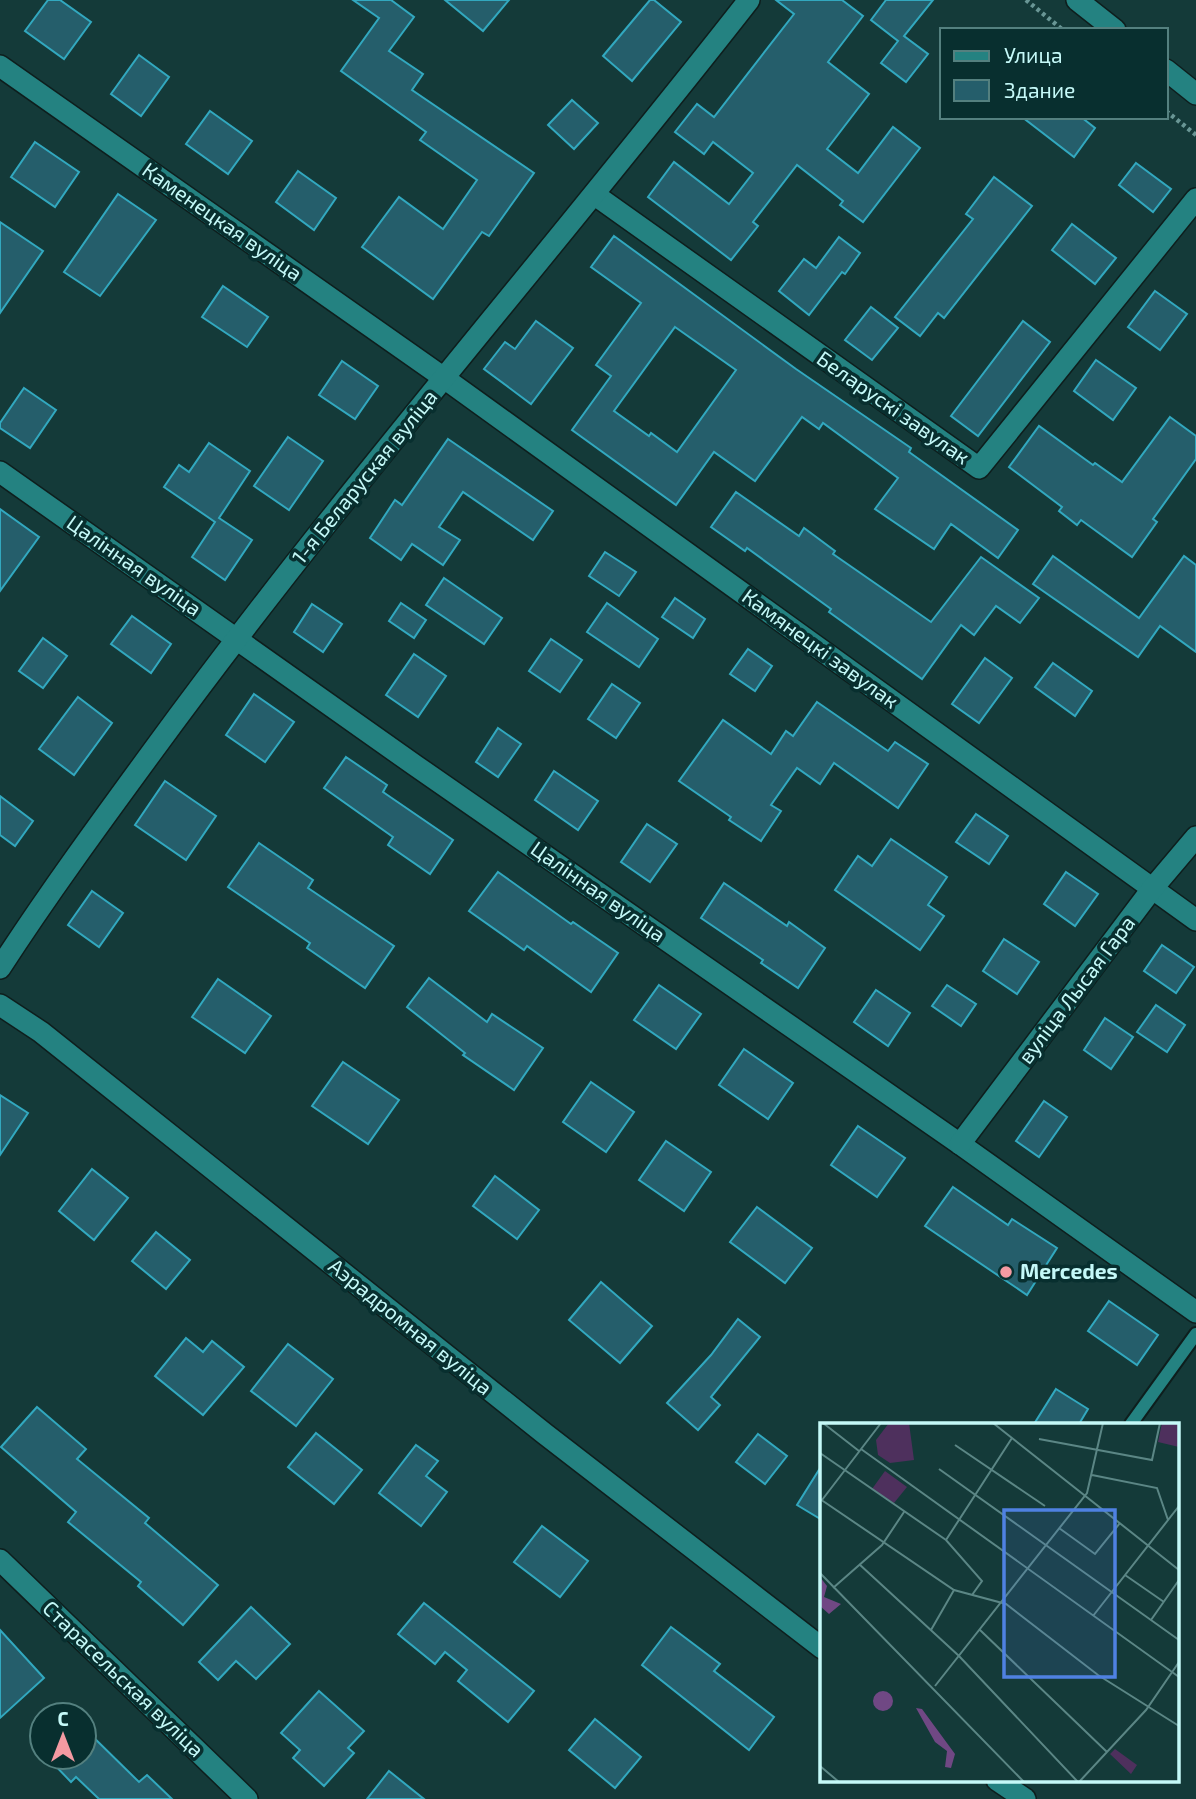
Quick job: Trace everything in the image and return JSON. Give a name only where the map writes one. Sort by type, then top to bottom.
[{"type":"street","name":"1-я Беларуская вуліца","points":[[0,968],[107,813],[236,637],[595,195],[749,0]]},
{"type":"street","points":[[1077,0],[1112,28]]},
{"type":"street","name":"Каменецкая вуліца","points":[[0,66],[444,378]]},
{"type":"street","points":[[1168,73],[1196,94]]},
{"type":"street","name":"Беларускі завулак","points":[[595,195],[979,468],[1196,199]]},
{"type":"street","name":"Камянецкі завулак","points":[[444,378],[1196,920]]},
{"type":"street","name":"Цалінная вуліца","points":[[0,471],[427,774],[960,1144],[1196,1312]]},
{"type":"street","name":"вуліца Лысая Гара","points":[[960,1144],[1152,889],[1196,837]]},
{"type":"street","name":"Аэрадромная вуліца","points":[[0,1005],[41,1032],[545,1434],[820,1647]]},
{"type":"street","name":"Старасельская вуліца","points":[[0,1560],[247,1799]]},
{"type":"street","points":[[1000,1782],[1025,1799]]},
{"type":"lane","points":[[1132,1423],[1196,1334]]},
{"type":"path","points":[[1028,1],[1061,28]]},
{"type":"path","points":[[1168,113],[1196,135]]},
{"type":"building","points":[[48,0],[60,0],[91,22],[64,59],[25,31]]},
{"type":"building","points":[[353,0],[391,0],[414,17],[389,51],[423,74],[412,90],[534,173],[489,236],[482,232],[433,299],[362,247],[399,197],[443,229],[477,180],[420,140],[426,132],[341,71],[379,18]]},
{"type":"building","points":[[445,0],[509,0],[483,31]]},
{"type":"building","points":[[650,0],[654,0],[681,22],[632,81],[603,56]]},
{"type":"building","points":[[776,0],[842,0],[863,16],[828,62],[869,94],[827,149],[858,173],[893,127],[920,148],[863,222],[840,205],[843,201],[797,165],[753,222],[758,226],[731,260],[648,197],[674,162],[729,204],[753,173],[713,142],[704,154],[675,132],[697,104],[714,117],[794,14]]},
{"type":"building","points":[[886,0],[933,0],[904,36],[928,54],[906,82],[881,63],[898,41],[871,20]]},
{"type":"building","points":[[139,55],[169,77],[141,116],[111,94]]},
{"type":"building","points":[[572,100],[598,123],[574,149],[548,125]]},
{"type":"building","points":[[210,111],[252,141],[228,174],[186,144]]},
{"type":"building","points":[[1025,119],[1084,119],[1095,128],[1074,157]]},
{"type":"building","points":[[35,142],[79,172],[55,207],[11,177]]},
{"type":"building","points":[[1136,163],[1171,189],[1153,212],[1119,185]]},
{"type":"building","points":[[298,171],[336,198],[314,230],[276,202]]},
{"type":"building","points":[[994,177],[1032,206],[944,318],[938,313],[920,336],[895,317],[973,219],[966,214]]},
{"type":"building","points":[[118,194],[156,220],[100,296],[64,272]]},
{"type":"building","points":[[0,222],[43,251],[0,313]]},
{"type":"building","points":[[1072,224],[1116,258],[1095,284],[1052,250]]},
{"type":"building","points":[[614,236],[796,369],[911,448],[909,452],[1018,530],[998,558],[951,524],[934,549],[875,509],[898,478],[823,423],[819,429],[802,417],[755,481],[714,452],[676,505],[572,430],[611,376],[596,365],[641,303],[591,267]],"holes":[[[675,327],[736,370],[677,452],[614,411]]]},
{"type":"building","points":[[839,237],[860,253],[809,315],[779,291],[804,259],[816,268]]},
{"type":"building","points":[[223,286],[268,317],[247,347],[202,317]]},
{"type":"building","points":[[1155,291],[1187,314],[1160,350],[1128,327]]},
{"type":"building","points":[[871,307],[898,328],[872,360],[845,340]]},
{"type":"building","points":[[536,321],[573,348],[531,404],[484,369],[505,342],[515,349]]},
{"type":"building","points":[[1023,321],[1050,342],[978,436],[951,416]]},
{"type":"building","points":[[1096,360],[1136,388],[1113,420],[1074,391]]},
{"type":"building","points":[[342,361],[378,386],[355,419],[319,395]]},
{"type":"building","points":[[24,388],[56,410],[30,448],[0,428],[0,423]]},
{"type":"building","points":[[1170,417],[1196,436],[1196,459],[1153,519],[1157,522],[1132,557],[1081,520],[1077,525],[1059,511],[1062,507],[1009,467],[1039,426],[1093,465],[1095,463],[1122,482]]},
{"type":"building","points":[[288,437],[323,461],[289,510],[254,486]]},
{"type":"building","points":[[448,439],[553,511],[533,540],[463,492],[439,527],[460,540],[443,565],[412,544],[401,560],[370,538],[395,500],[402,505]]},
{"type":"building","points":[[209,443],[250,471],[219,518],[252,540],[225,580],[192,557],[215,522],[164,487],[179,465],[189,472]]},
{"type":"building","points":[[736,492],[799,536],[804,528],[835,551],[833,554],[931,622],[981,557],[1039,598],[1020,623],[996,606],[974,635],[961,625],[922,679],[747,548],[745,551],[711,527]]},
{"type":"building","points":[[0,509],[39,537],[0,591]]},
{"type":"building","points":[[605,552],[636,572],[619,596],[589,576]]},
{"type":"building","points":[[1053,556],[1139,618],[1184,556],[1196,565],[1196,652],[1160,626],[1138,657],[1033,584]]},
{"type":"building","points":[[444,578],[502,618],[484,644],[426,605]]},
{"type":"building","points":[[675,598],[705,619],[693,638],[662,617]]},
{"type":"building","points":[[401,603],[426,620],[414,638],[389,621]]},
{"type":"building","points":[[607,603],[658,639],[639,667],[587,632]]},
{"type":"building","points":[[312,604],[342,624],[323,652],[294,632]]},
{"type":"building","points":[[132,616],[171,644],[151,673],[111,644]]},
{"type":"building","points":[[43,638],[67,656],[43,688],[19,671]]},
{"type":"building","points":[[551,639],[582,660],[560,692],[529,671]]},
{"type":"building","points":[[748,649],[772,666],[755,691],[730,674]]},
{"type":"building","points":[[414,654],[446,676],[418,717],[386,695]]},
{"type":"building","points":[[985,658],[1012,678],[979,723],[952,704]]},
{"type":"building","points":[[1053,663],[1092,691],[1075,716],[1035,687]]},
{"type":"building","points":[[612,684],[640,703],[616,738],[588,719]]},
{"type":"building","points":[[254,694],[294,722],[265,762],[226,735]]},
{"type":"building","points":[[78,697],[112,723],[74,775],[39,749]]},
{"type":"building","points":[[817,702],[888,751],[895,742],[928,764],[898,808],[834,763],[820,784],[797,768],[771,805],[781,811],[761,841],[679,781],[723,720],[771,754],[786,731],[793,736]]},
{"type":"building","points":[[498,728],[521,744],[498,777],[476,762]]},
{"type":"building","points":[[346,757],[387,785],[383,792],[453,840],[430,874],[388,845],[393,837],[324,788]]},
{"type":"building","points":[[554,771],[598,801],[578,830],[535,800]]},
{"type":"building","points":[[165,781],[216,816],[186,860],[135,825]]},
{"type":"building","points":[[0,796],[33,821],[15,846],[0,835]]},
{"type":"building","points":[[976,814],[1008,836],[989,864],[956,842]]},
{"type":"building","points":[[647,824],[677,844],[650,882],[621,862]]},
{"type":"building","points":[[891,839],[947,877],[928,905],[944,916],[920,950],[835,890],[858,856],[872,866]]},
{"type":"building","points":[[259,843],[313,880],[308,888],[394,946],[365,988],[307,948],[310,943],[228,887]]},
{"type":"building","points":[[498,872],[571,924],[573,922],[618,953],[591,992],[527,946],[524,950],[469,911]]},
{"type":"building","points":[[1066,872],[1098,894],[1075,926],[1044,904]]},
{"type":"building","points":[[724,883],[787,926],[789,922],[825,948],[798,988],[761,963],[763,960],[701,918]]},
{"type":"building","points":[[92,891],[123,913],[99,947],[68,925]]},
{"type":"building","points":[[1004,939],[1039,962],[1017,994],[983,971]]},
{"type":"building","points":[[1162,945],[1194,967],[1176,993],[1144,971]]},
{"type":"building","points":[[429,978],[487,1022],[492,1014],[543,1048],[514,1090],[463,1055],[465,1053],[407,1007]]},
{"type":"building","points":[[218,979],[271,1016],[245,1053],[192,1017]]},
{"type":"building","points":[[659,985],[701,1014],[676,1049],[634,1020]]},
{"type":"building","points":[[947,985],[976,1004],[961,1026],[932,1006]]},
{"type":"building","points":[[876,990],[910,1013],[888,1046],[854,1022]]},
{"type":"building","points":[[1156,1005],[1185,1025],[1167,1052],[1137,1032]]},
{"type":"building","points":[[1105,1018],[1133,1037],[1111,1069],[1084,1050]]},
{"type":"building","points":[[744,1049],[793,1083],[768,1119],[719,1085]]},
{"type":"building","points":[[343,1062],[399,1100],[368,1144],[312,1106]]},
{"type":"building","points":[[591,1082],[634,1112],[606,1152],[563,1122]]},
{"type":"building","points":[[0,1095],[28,1113],[0,1155]]},
{"type":"building","points":[[1044,1101],[1067,1117],[1039,1157],[1016,1141]]},
{"type":"building","points":[[858,1126],[905,1158],[877,1197],[831,1165]]},
{"type":"building","points":[[666,1141],[711,1172],[684,1211],[639,1180]]},
{"type":"building","points":[[92,1169],[128,1198],[94,1240],[59,1211]]},
{"type":"building","points":[[495,1176],[539,1210],[517,1239],[473,1206]]},
{"type":"building","points":[[953,1187],[1008,1225],[1012,1219],[1057,1248],[1027,1295],[925,1226]]},
{"type":"building","points":[[757,1207],[812,1248],[785,1283],[730,1242]]},
{"type":"building","points":[[156,1232],[190,1260],[166,1289],[132,1261]]},
{"type":"building","points":[[601,1282],[652,1326],[620,1363],[569,1320]]},
{"type":"building","points":[[1109,1301],[1158,1335],[1137,1365],[1088,1331]]},
{"type":"building","points":[[738,1319],[760,1337],[711,1397],[720,1405],[698,1430],[667,1403],[711,1355]]},
{"type":"building","points":[[186,1338],[203,1352],[212,1341],[244,1367],[203,1415],[155,1376]]},
{"type":"building","points":[[288,1344],[333,1379],[296,1426],[251,1391]]},
{"type":"building","points":[[1056,1389],[1088,1409],[1080,1423],[1035,1423]]},
{"type":"building","points":[[37,1407],[86,1449],[77,1459],[149,1518],[145,1523],[218,1585],[183,1625],[138,1586],[141,1582],[68,1522],[76,1512],[1,1447]]},
{"type":"building","points":[[316,1433],[362,1470],[334,1504],[288,1467]]},
{"type":"building","points":[[758,1434],[787,1456],[765,1484],[736,1462]]},
{"type":"building","points":[[416,1445],[438,1461],[426,1476],[447,1492],[421,1526],[379,1493]]},
{"type":"building","points":[[820,1468],[820,1519],[797,1505]]},
{"type":"building","points":[[542,1526],[588,1561],[560,1597],[514,1562]]},
{"type":"building","points":[[424,1603],[534,1691],[508,1722],[458,1681],[467,1670],[445,1652],[435,1664],[398,1634]]},
{"type":"building","points":[[251,1607],[290,1644],[256,1679],[236,1661],[218,1680],[199,1662]]},
{"type":"building","points":[[671,1627],[720,1664],[714,1671],[774,1717],[749,1750],[642,1665]]},
{"type":"building","points":[[0,1630],[44,1678],[0,1718]]},
{"type":"building","points":[[319,1691],[364,1731],[348,1748],[354,1753],[324,1786],[293,1758],[300,1750],[281,1733]]},
{"type":"building","points":[[595,1719],[641,1757],[615,1788],[569,1750]]},
{"type":"building","points":[[98,1742],[139,1782],[147,1775],[172,1799],[99,1799],[76,1777],[71,1782],[60,1771],[98,1771]]},
{"type":"building","points":[[389,1771],[424,1799],[367,1799]]},
{"type":"place","name":"Mercedes","points":[[1006,1272]]}]
